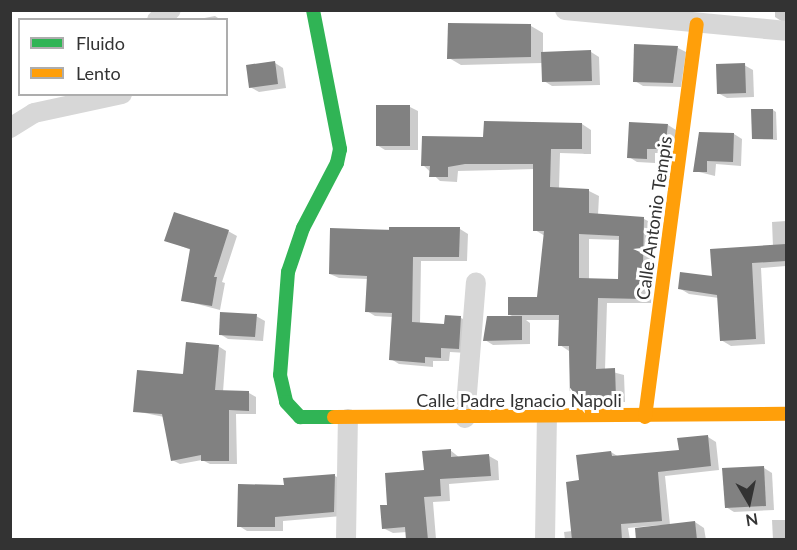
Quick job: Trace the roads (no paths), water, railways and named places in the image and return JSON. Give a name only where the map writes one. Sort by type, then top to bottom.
[{"type":"street","name":"Calle Padre Ignacio Napoli","points":[[313,10],[340,149],[337,163],[303,228],[288,272],[280,375],[286,402],[300,417],[348,419],[786,414]]},
{"type":"street","points":[[565,10],[786,31]]},
{"type":"street","name":"Calle Antonio Tempis","points":[[645,417],[698,24]]},
{"type":"street","points":[[10,128],[33,113],[113,96]]},
{"type":"street","points":[[465,418],[476,282]]},
{"type":"street","points":[[545,540],[547,416]]},
{"type":"street","points":[[346,540],[348,419]]}]
